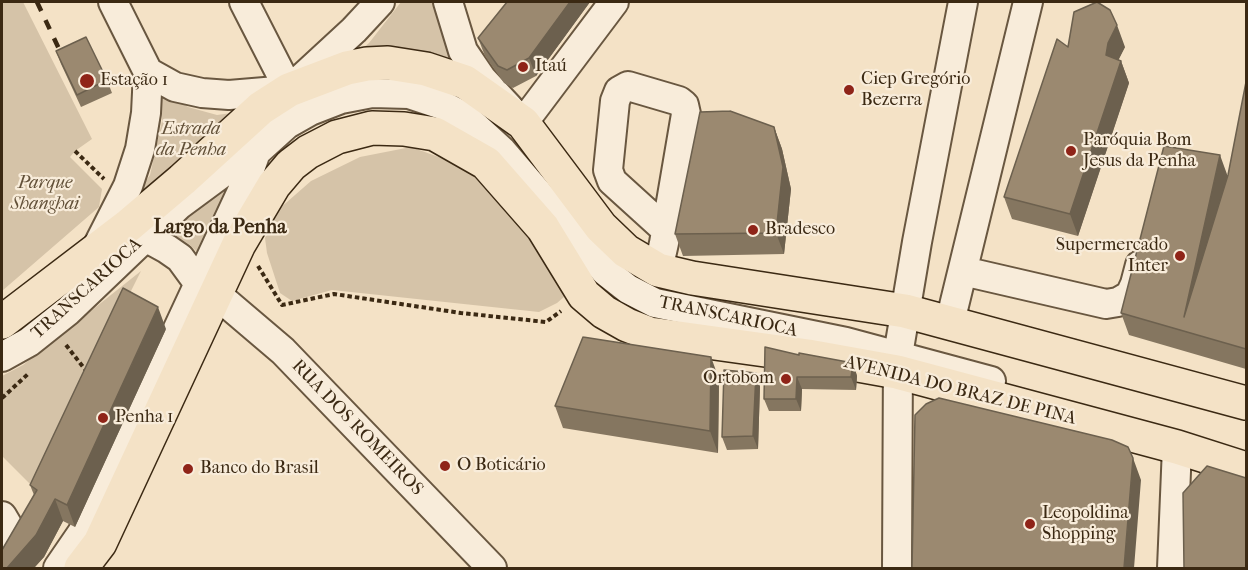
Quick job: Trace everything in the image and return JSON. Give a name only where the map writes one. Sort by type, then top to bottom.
[{"type":"main road","points":[[2,322],[182,180],[261,108],[289,90],[347,68],[388,63],[426,69],[465,82],[523,123],[601,228],[626,251],[658,270],[692,278],[905,311],[1246,404]]},
{"type":"main road","name":"AVENIDA DO BRAZ DE PINA","points":[[208,289],[274,184],[291,165],[308,152],[338,137],[372,128],[404,129],[435,135],[486,163],[543,228],[584,295],[604,312],[627,325],[650,334],[808,356],[897,363],[1246,468]]},
{"type":"main road","points":[[81,568],[100,543],[208,289]]},
{"type":"street","points":[[96,249],[128,186],[140,149],[146,113],[148,72],[112,2]]},
{"type":"street","points":[[244,2],[289,90]]},
{"type":"street","points":[[148,72],[176,87],[202,93],[229,94],[289,90],[354,30],[380,2]]},
{"type":"street","points":[[448,2],[463,51],[482,79],[523,123],[614,2]]},
{"type":"street","points":[[897,568],[897,363],[963,2]]},
{"type":"street","points":[[950,322],[1028,2]]},
{"type":"street","points":[[658,270],[666,230],[686,114],[684,105],[679,101],[628,86],[619,91],[615,101],[608,170],[612,181],[666,230]]},
{"type":"street","name":"TRANSCARIOCA","points":[[2,357],[29,342],[68,311],[193,193],[256,152],[287,124],[310,111],[341,99],[372,93],[409,94],[441,105],[465,117],[502,151],[605,271],[628,289],[655,303],[846,342],[897,363],[1246,455]]},
{"type":"street","name":"TRANSCARIOCA","points":[[58,568],[82,533],[208,289],[256,152]]},
{"type":"street","name":"RUA DOS ROMEIROS","points":[[144,237],[180,258],[208,289],[283,351],[492,568]]},
{"type":"street","points":[[963,270],[1106,304],[1118,302],[1130,295],[1146,240]]},
{"type":"street","points":[[1172,568],[1177,447]]},
{"type":"street","points":[[2,516],[18,543],[14,559],[5,568]]},
{"type":"path","points":[[75,151],[97,173]]},
{"type":"path","points":[[255,260],[282,305],[334,294],[461,313],[546,322],[584,295]]},
{"type":"path","points":[[63,342],[85,367],[89,376]]},
{"type":"green space","name":"Parque Shanghai","points":[[2,2],[23,2],[92,139],[70,157],[102,189],[99,207],[2,291]]},
{"type":"green space","name":"Estrada da Penha","points":[[401,2],[449,2],[460,96],[364,86],[109,234],[150,175],[162,121],[161,89],[188,107],[217,115],[297,104],[369,43]]},
{"type":"green space","points":[[411,147],[458,164],[500,197],[572,290],[557,303],[539,312],[332,290],[292,301],[280,293],[267,253],[265,238],[279,209],[311,181],[360,157]]},
{"type":"green space","points":[[256,152],[203,258],[190,245],[165,229]]},
{"type":"green space","points":[[141,271],[33,487],[2,456],[2,376],[23,365]]},
{"type":"building","points":[[507,2],[570,2],[529,58],[507,70],[498,66],[478,38]]},
{"type":"building","name":"Paróquia Bom Jesus da Penha","points":[[1097,2],[1110,10],[1117,25],[1108,43],[1106,55],[1121,61],[1070,214],[1004,197],[1057,39],[1068,47],[1074,12]]},
{"type":"building","name":"Estação 1","points":[[86,37],[107,80],[77,95],[56,51]]},
{"type":"building","points":[[1246,82],[1246,349],[1121,313],[1164,146],[1220,155],[1184,317],[1228,175]]},
{"type":"building","points":[[730,111],[774,127],[783,167],[776,233],[675,234],[700,112]]},
{"type":"building","points":[[123,288],[158,307],[67,505],[55,499],[36,535],[7,568],[2,568],[2,550],[37,490],[30,485]]},
{"type":"building","points":[[583,337],[711,357],[710,431],[555,406]]},
{"type":"building","points":[[765,347],[853,363],[851,377],[797,377],[796,399],[764,399]]},
{"type":"building","points":[[724,370],[756,373],[753,436],[722,437]]},
{"type":"building","name":"Leopoldina Shopping","points":[[939,398],[1112,440],[1128,447],[1133,458],[1124,568],[912,568],[915,415],[926,404]]},
{"type":"building","points":[[1207,466],[1246,478],[1246,568],[1184,568],[1183,493]]},
{"type":"railway","points":[[37,2],[67,66]]},
{"type":"place","name":"Itaú","points":[[523,67]]},
{"type":"place","name":"Estação 1","points":[[87,81]]},
{"type":"place","name":"Ciep Gregório Bezerra","points":[[849,90]]},
{"type":"place","name":"Paróquia Bom Jesus da Penha","points":[[1071,151]]},
{"type":"place","name":"Bradesco","points":[[753,230]]},
{"type":"place","name":"Supermercado Inter","points":[[1180,256]]},
{"type":"place","name":"Ortobom","points":[[786,379]]},
{"type":"place","name":"Penha 1","points":[[103,418]]},
{"type":"place","name":"O Boticário","points":[[445,466]]},
{"type":"place","name":"Banco do Brasil","points":[[188,469]]},
{"type":"place","name":"Leopoldina Shopping","points":[[1030,524]]},
{"type":"district","name":"Largo da Penha","points":[[220,228]]}]
